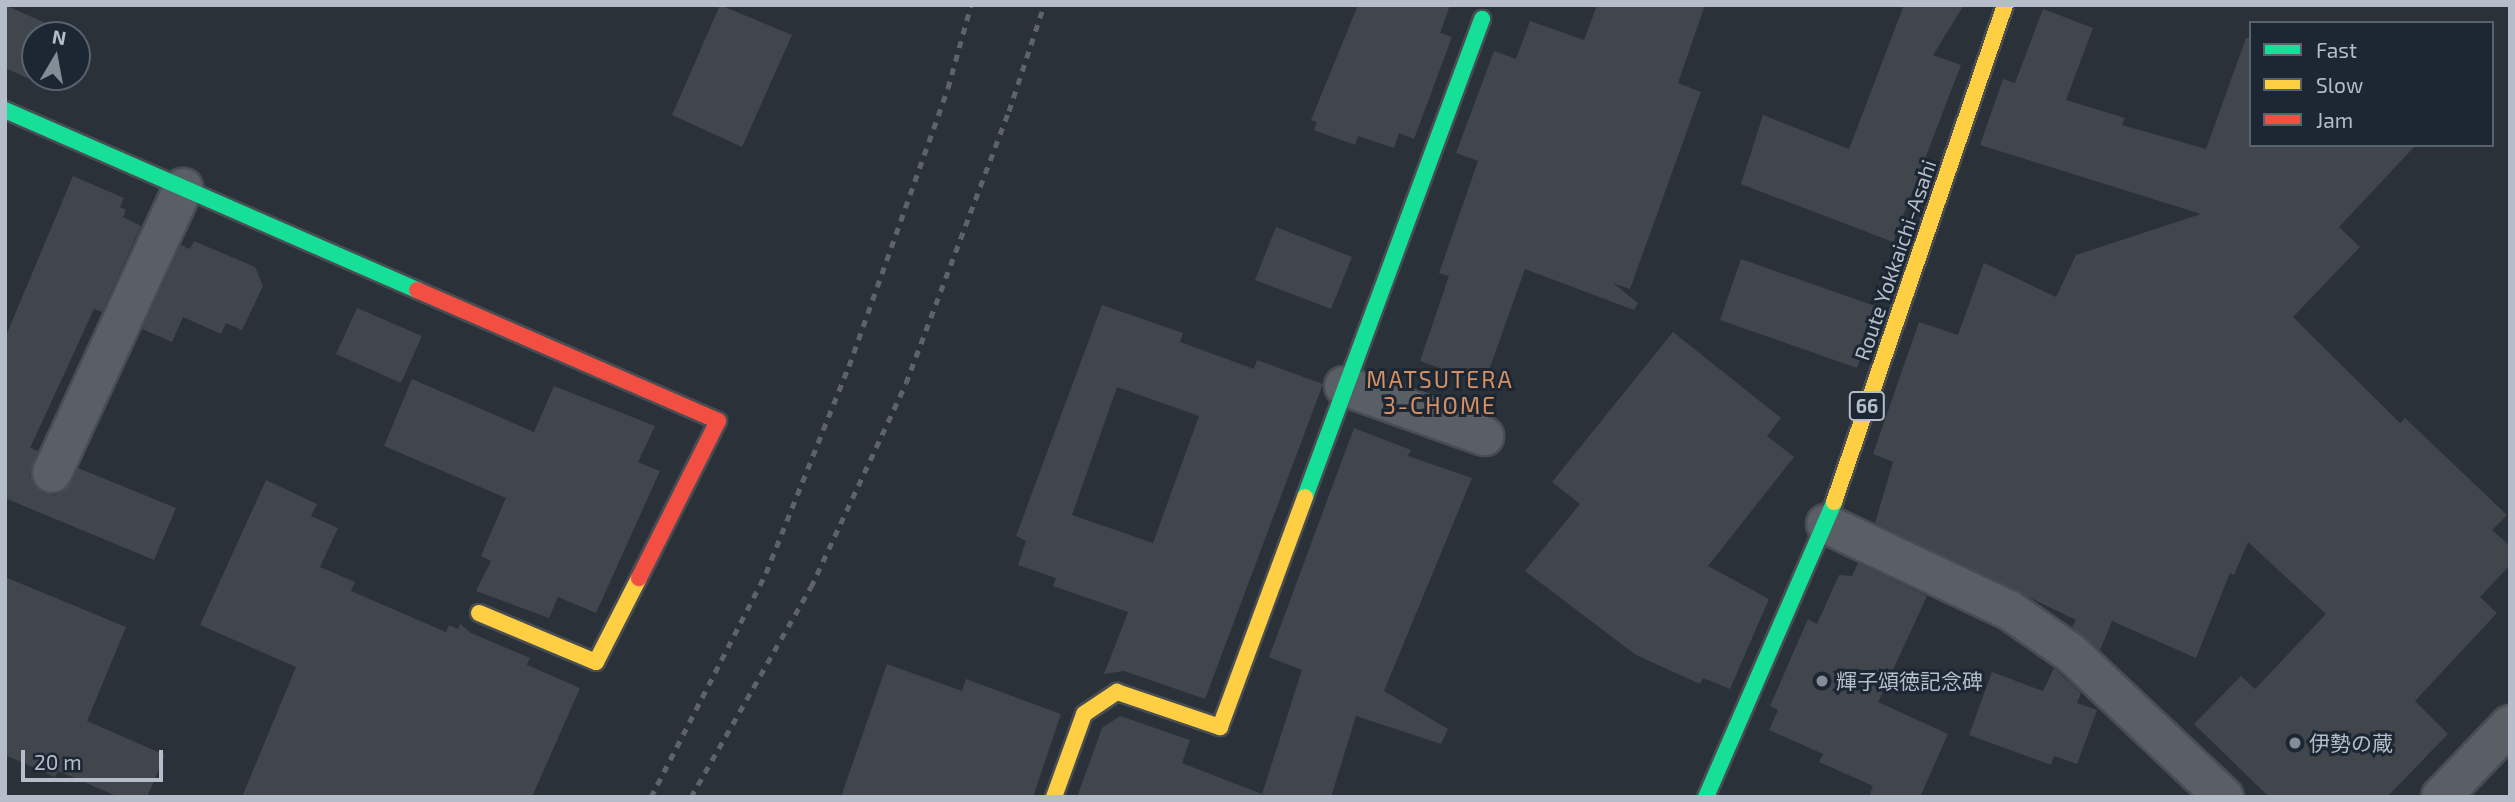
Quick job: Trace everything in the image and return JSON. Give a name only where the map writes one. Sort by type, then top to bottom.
[{"type":"street","name":"Route Yokkaichi-Asahi","points":[[1706,797],[1826,524],[2005,5]]},
{"type":"street","points":[[1054,797],[1084,714],[1117,692],[1220,727],[1482,19]]},
{"type":"street","points":[[5,110],[718,421],[596,662],[479,613]]},
{"type":"street","points":[[52,473],[183,188]]},
{"type":"street","points":[[1345,386],[1484,436]]},
{"type":"street","points":[[1826,524],[2009,610],[2070,653],[2224,797]]},
{"type":"street","points":[[2441,797],[2510,725]]},
{"type":"building","points":[[5,5],[41,21],[21,21],[21,75],[5,68]]},
{"type":"building","points":[[720,5],[792,35],[742,147],[672,115]]},
{"type":"building","points":[[1358,5],[1450,5],[1440,33],[1452,37],[1414,139],[1399,133],[1394,148],[1358,136],[1355,145],[1314,130],[1317,122],[1311,120]]},
{"type":"building","points":[[1597,5],[1705,5],[1678,83],[1701,92],[1630,289],[1613,283],[1638,303],[1634,310],[1525,269],[1484,384],[1420,361],[1449,276],[1439,273],[1478,161],[1456,153],[1494,51],[1516,59],[1530,21],[1584,40]]},
{"type":"building","points":[[1904,5],[1964,5],[1933,55],[1961,65],[1893,242],[1741,184],[1763,115],[1849,149]]},
{"type":"building","points":[[2043,9],[2093,28],[2066,100],[2125,118],[2122,125],[2206,149],[2246,38],[2249,38],[2249,147],[2414,147],[2339,227],[2360,247],[2293,317],[2400,423],[2405,418],[2507,515],[2492,530],[2510,546],[2510,565],[2480,597],[2497,613],[2415,701],[2448,734],[2387,797],[2269,797],[2194,724],[2241,676],[2255,689],[2326,614],[2248,542],[2234,575],[2230,573],[2196,658],[2112,621],[2100,650],[2072,627],[2076,620],[1875,523],[1893,462],[1873,454],[1919,322],[1958,335],[1984,263],[2056,297],[2076,255],[2201,214],[1980,145],[2003,79],[2015,83]]},
{"type":"building","points":[[73,176],[124,198],[120,207],[126,210],[123,217],[141,226],[102,312],[94,309],[30,448],[38,451],[30,476],[42,493],[55,495],[65,490],[78,468],[176,508],[154,560],[7,499],[5,504],[5,338]]},
{"type":"building","points":[[1276,227],[1352,257],[1331,309],[1255,280]]},
{"type":"building","points":[[194,241],[255,267],[263,286],[242,330],[226,323],[221,334],[183,317],[172,342],[142,329],[181,245],[190,249]]},
{"type":"building","points":[[1741,259],[1878,307],[1857,368],[1720,320]]},
{"type":"building","points":[[1102,305],[1183,333],[1180,342],[1254,369],[1257,360],[1323,384],[1205,699],[1124,671],[1104,674],[1128,612],[1053,586],[1056,578],[1018,565],[1026,541],[1016,536]],"holes":[[[1117,387],[1199,416],[1153,543],[1072,515]]]},
{"type":"building","points":[[357,308],[422,336],[401,383],[336,354]]},
{"type":"building","points":[[1673,332],[1781,418],[1767,436],[1794,457],[1708,566],[1769,599],[1730,689],[1703,678],[1700,684],[1636,655],[1525,571],[1580,504],[1552,482]]},
{"type":"building","points":[[412,379],[534,432],[554,386],[655,426],[638,462],[660,471],[596,613],[558,597],[549,618],[476,591],[491,561],[481,556],[506,498],[384,446]]},
{"type":"building","points":[[1354,428],[1411,450],[1408,456],[1472,478],[1384,691],[1448,729],[1441,744],[1356,716],[1331,797],[1077,797],[1102,728],[1120,716],[1190,740],[1182,763],[1262,794],[1302,670],[1269,657]]},
{"type":"building","points":[[266,480],[317,504],[311,516],[338,528],[320,567],[355,582],[351,591],[446,632],[449,625],[458,629],[460,624],[471,633],[530,658],[527,665],[580,688],[532,797],[242,797],[296,667],[200,625]]},
{"type":"building","points":[[1858,563],[1927,596],[1878,702],[1948,734],[1920,797],[1869,797],[1873,786],[1819,762],[1823,754],[1769,730],[1778,710],[1770,706],[1808,619],[1817,624],[1839,575],[1852,576]]},
{"type":"building","points":[[5,577],[126,627],[87,721],[165,755],[147,797],[119,797],[58,771],[55,777],[5,755]]},
{"type":"building","points":[[887,664],[962,691],[966,679],[1061,714],[1033,797],[841,797]]},
{"type":"building","points":[[2054,668],[2081,693],[2077,703],[2097,710],[2077,764],[2054,756],[2051,765],[1969,735],[1992,672],[2043,691]]},
{"type":"railway","points":[[651,797],[766,573],[849,366],[948,88],[971,5]]},
{"type":"railway","points":[[691,797],[811,587],[906,383],[1009,111],[1044,5]]},
{"type":"traffic: fast","points":[[1305,497],[1482,19]]},
{"type":"traffic: fast","points":[[5,110],[417,290]]},
{"type":"traffic: fast","points":[[1706,797],[1834,502]]},
{"type":"traffic: slow","points":[[1834,502],[2005,5]]},
{"type":"traffic: slow","points":[[1054,797],[1084,714],[1117,692],[1220,727],[1305,497]]},
{"type":"traffic: slow","points":[[479,613],[596,662],[639,578]]},
{"type":"traffic: jam","points":[[417,290],[718,421],[639,578]]},
{"type":"place","name":"輝子頌徳記念碑","points":[[1822,681]]},
{"type":"place","name":"伊勢の蔵","points":[[2295,743]]},
{"type":"district","name":"MATSUTERA 3-CHOME","points":[[1440,392]]}]
